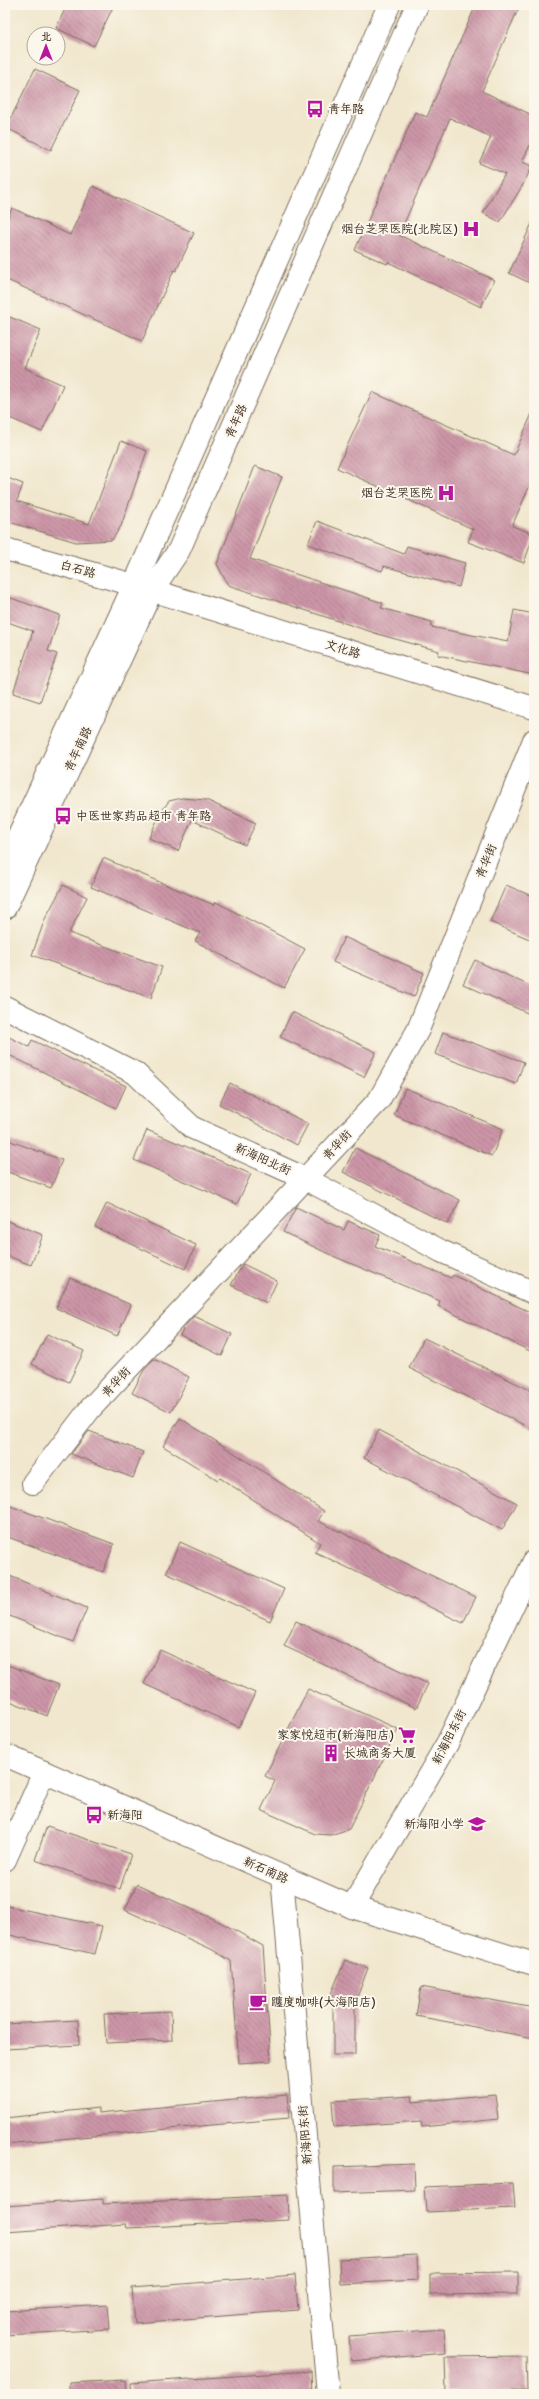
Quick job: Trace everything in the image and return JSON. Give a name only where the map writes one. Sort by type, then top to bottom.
[{"type":"street","points":[[143,587],[389,5]]},
{"type":"street","name":"青年路","points":[[143,587],[179,550],[417,5]]},
{"type":"street","name":"白石路","points":[[5,549],[143,587]]},
{"type":"street","name":"文化路","points":[[143,587],[534,708]]},
{"type":"street","name":"青年南路","points":[[5,866],[143,587]]},
{"type":"street","name":"青年南路","points":[[5,908],[143,587]]},
{"type":"street","name":"青华街","points":[[33,1483],[90,1409],[379,1100],[418,1030],[534,740]]},
{"type":"street","name":"新海阳北街","points":[[5,1007],[136,1073],[193,1128],[306,1179],[442,1251],[534,1293]]},
{"type":"street","name":"新海阳东街","points":[[352,1908],[448,1742],[534,1561]]},
{"type":"street","name":"新石南路","points":[[5,1755],[352,1908],[534,1964]]},
{"type":"street","points":[[5,1860],[44,1772]]},
{"type":"street","name":"新海阳东街","points":[[282,1877],[328,2394]]},
{"type":"building","points":[[67,5],[114,5],[94,46],[66,33],[66,26],[57,26]]},
{"type":"building","points":[[476,5],[520,5],[482,91],[534,116],[534,137],[522,162],[532,166],[524,183],[500,222],[483,213],[505,174],[479,163],[491,137],[450,118],[399,235],[494,280],[481,307],[388,262],[387,264],[355,250],[415,112],[427,117]]},
{"type":"building","points":[[35,69],[80,90],[51,150],[6,128]]},
{"type":"building","points":[[93,186],[194,233],[176,271],[174,270],[142,341],[5,279],[5,224],[12,208],[70,235]]},
{"type":"building","points":[[534,219],[534,285],[509,273]]},
{"type":"building","points":[[5,315],[41,330],[25,368],[63,385],[42,432],[5,416]]},
{"type":"building","points":[[372,392],[514,455],[534,409],[534,486],[530,485],[512,526],[534,534],[524,563],[468,542],[473,529],[337,468]]},
{"type":"building","points":[[121,441],[147,451],[121,526],[112,540],[76,542],[9,522],[7,529],[5,529],[5,477],[23,484],[17,501],[89,524]]},
{"type":"building","points":[[255,466],[282,477],[250,559],[383,603],[381,608],[432,622],[431,627],[508,642],[514,610],[534,614],[534,675],[438,655],[439,651],[381,635],[228,585],[217,564]]},
{"type":"building","points":[[317,521],[404,554],[407,546],[465,563],[459,587],[384,566],[382,571],[308,544]]},
{"type":"building","points":[[5,596],[60,615],[48,651],[57,654],[40,702],[13,693],[33,631],[5,621]]},
{"type":"building","points":[[182,798],[206,800],[256,823],[245,845],[192,820],[178,851],[149,838],[161,812],[169,801]]},
{"type":"building","points":[[103,858],[214,905],[216,902],[305,949],[284,988],[195,941],[200,933],[91,887]]},
{"type":"building","points":[[63,885],[87,897],[69,933],[162,967],[151,998],[32,955],[45,919]]},
{"type":"building","points":[[506,885],[534,897],[534,941],[490,922]]},
{"type":"building","points":[[344,937],[424,973],[414,997],[333,962]]},
{"type":"building","points":[[475,960],[534,988],[534,1016],[463,984]]},
{"type":"building","points":[[292,1012],[376,1052],[364,1077],[280,1037]]},
{"type":"building","points":[[443,1032],[524,1062],[516,1084],[435,1054]]},
{"type":"building","points":[[5,1035],[29,1047],[32,1040],[126,1086],[116,1108],[5,1053]]},
{"type":"building","points":[[230,1083],[308,1124],[297,1145],[219,1104]]},
{"type":"building","points":[[405,1088],[503,1129],[492,1156],[394,1115]]},
{"type":"building","points":[[147,1130],[251,1174],[237,1204],[134,1160]]},
{"type":"building","points":[[5,1139],[62,1160],[51,1188],[5,1171]]},
{"type":"building","points":[[355,1148],[460,1200],[448,1224],[343,1172]]},
{"type":"building","points":[[107,1203],[196,1245],[185,1269],[95,1227]]},
{"type":"building","points":[[296,1207],[344,1230],[348,1221],[380,1235],[375,1246],[451,1278],[453,1275],[534,1314],[534,1353],[438,1306],[440,1301],[333,1256],[283,1232]]},
{"type":"building","points":[[5,1220],[43,1235],[31,1265],[5,1255]]},
{"type":"building","points":[[243,1264],[277,1281],[267,1303],[231,1285]]},
{"type":"building","points":[[70,1278],[131,1305],[117,1336],[56,1308]]},
{"type":"building","points":[[194,1316],[232,1334],[222,1356],[180,1335],[184,1327]]},
{"type":"building","points":[[47,1334],[84,1351],[69,1382],[32,1364]]},
{"type":"building","points":[[424,1338],[534,1392],[534,1430],[409,1368]]},
{"type":"building","points":[[154,1359],[189,1377],[171,1412],[132,1393],[144,1370]]},
{"type":"building","points":[[180,1418],[324,1511],[318,1521],[476,1597],[463,1623],[315,1552],[320,1543],[220,1478],[218,1480],[163,1446]]},
{"type":"building","points":[[379,1430],[517,1503],[502,1530],[364,1458]]},
{"type":"building","points":[[89,1431],[143,1452],[133,1478],[71,1454]]},
{"type":"building","points":[[5,1504],[114,1544],[103,1572],[5,1536]]},
{"type":"building","points":[[180,1542],[284,1589],[270,1621],[166,1573]]},
{"type":"building","points":[[5,1574],[87,1608],[73,1642],[5,1614]]},
{"type":"building","points":[[296,1621],[428,1684],[416,1708],[284,1646]]},
{"type":"building","points":[[160,1650],[255,1693],[239,1727],[144,1684]]},
{"type":"building","points":[[5,1664],[59,1685],[47,1716],[5,1699]]},
{"type":"building","name":"长城商务大厦","points":[[308,1689],[398,1729],[349,1829],[330,1835],[315,1834],[261,1810],[275,1781],[265,1776]]},
{"type":"building","points":[[47,1826],[131,1854],[120,1889],[35,1860]]},
{"type":"building","points":[[137,1884],[222,1923],[263,1946],[271,2061],[239,2063],[231,1961],[211,1949],[125,1910]]},
{"type":"building","points":[[7,1906],[102,1926],[95,1954],[5,1934]]},
{"type":"building","points":[[345,1960],[368,1968],[355,2003],[355,2055],[333,2055],[333,1995],[331,1994]]},
{"type":"building","points":[[421,1987],[534,2008],[534,2038],[416,2016]]},
{"type":"building","points":[[171,2011],[172,2040],[106,2043],[104,2014]]},
{"type":"building","points":[[78,2020],[79,2045],[5,2049],[5,2024]]},
{"type":"building","points":[[495,2094],[498,2119],[422,2127],[421,2121],[334,2127],[332,2101],[412,2096],[413,2102]]},
{"type":"building","points":[[287,2095],[289,2118],[5,2144],[5,2118],[98,2108],[98,2113]]},
{"type":"building","points":[[414,2164],[415,2190],[334,2193],[334,2167]]},
{"type":"building","points":[[513,2183],[515,2208],[426,2212],[424,2187]]},
{"type":"building","points":[[288,2195],[289,2220],[127,2228],[126,2224],[5,2232],[5,2206],[103,2199],[103,2204]]},
{"type":"building","points":[[417,2255],[418,2280],[340,2284],[339,2259]]},
{"type":"building","points":[[518,2272],[518,2294],[430,2295],[430,2273]]},
{"type":"building","points":[[295,2275],[298,2310],[135,2323],[132,2288]]},
{"type":"building","points":[[108,2305],[110,2329],[5,2335],[5,2311]]},
{"type":"building","points":[[444,2329],[446,2353],[351,2361],[349,2336]]},
{"type":"building","points":[[526,2356],[527,2391],[446,2392],[445,2357]]},
{"type":"building","points":[[311,2371],[312,2394],[131,2394],[130,2383]]},
{"type":"building","points":[[125,2380],[126,2394],[69,2394],[69,2383]]},
{"type":"place","name":"青年路","points":[[315,109]]},
{"type":"place","name":"烟台芝罘医院(北院区)","points":[[471,229]]},
{"type":"place","name":"烟台芝罘医院","points":[[446,493]]},
{"type":"place","name":"中医世家药品超市 青年路","points":[[63,816]]},
{"type":"place","name":"家家悦超市(新海阳店)","points":[[407,1735]]},
{"type":"place","name":"长城商务大厦","points":[[331,1753]]},
{"type":"place","name":"新海阳","points":[[94,1815]]},
{"type":"place","name":"新海阳小学","points":[[477,1824]]},
{"type":"place","name":"躔度咖啡(大海阳店)","points":[[258,2002]]}]
